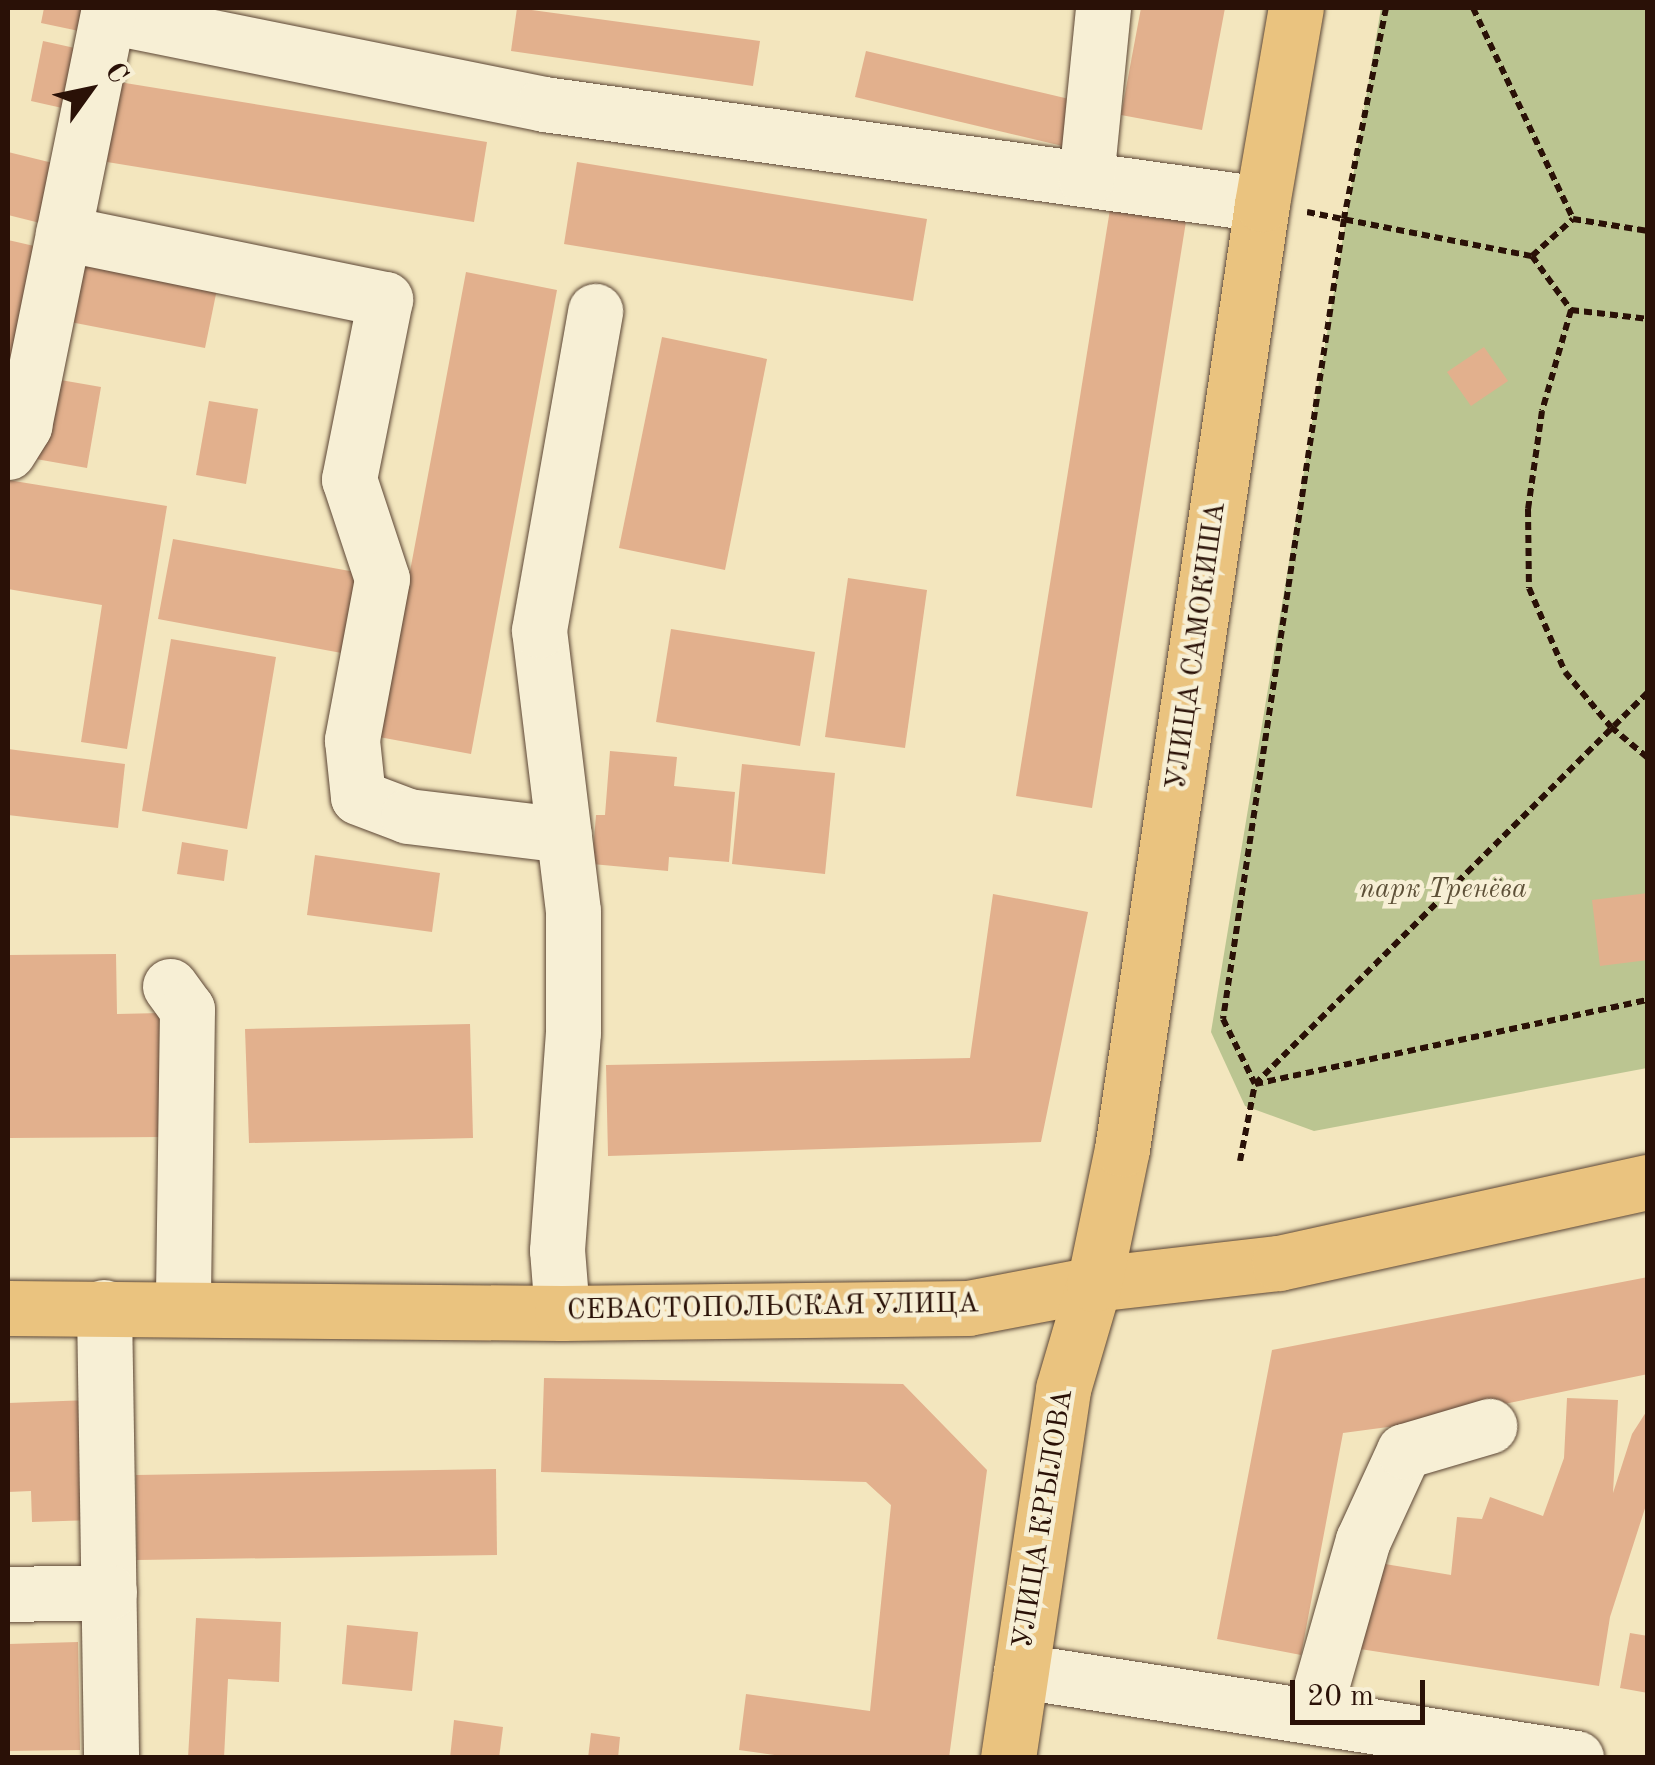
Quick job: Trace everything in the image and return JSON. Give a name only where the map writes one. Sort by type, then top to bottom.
[{"type":"main road","name":"УЛИЦА САМОКИША","points":[[1094,1284],[1122,1149],[1262,204],[1296,8]]},
{"type":"main road","name":"СЕВАСТОПОЛЬСКАЯ УЛИЦА","points":[[8,1308],[562,1313],[968,1308],[1094,1284],[1279,1263],[1648,1182]]},
{"type":"main road","name":"УЛИЦА КРЫЛОВА","points":[[1008,1758],[1062,1389],[1094,1284]]},
{"type":"street","points":[[1086,179],[1103,8]]},
{"type":"street","points":[[8,452],[24,426],[109,12],[544,104],[1262,204]]},
{"type":"street","points":[[63,233],[385,299],[349,478],[382,579],[352,740],[358,796],[408,816],[564,834]]},
{"type":"street","points":[[562,1313],[556,1250],[572,1032],[574,911],[540,630],[595,310]]},
{"type":"street","points":[[170,986],[187,1009],[183,1307]]},
{"type":"street","points":[[104,1307],[111,1758]]},
{"type":"street","points":[[1313,1715],[1363,1540],[1404,1452],[1489,1426]]},
{"type":"street","points":[[8,1594],[109,1592]]},
{"type":"street","points":[[1020,1671],[1313,1715],[1494,1751],[1576,1758]]},
{"type":"path","points":[[1255,1084],[1223,1018],[1344,219],[1386,8]]},
{"type":"path","points":[[1472,8],[1573,219]]},
{"type":"path","points":[[1262,204],[1532,256],[1571,310],[1648,318]]},
{"type":"path","points":[[1532,256],[1573,219]]},
{"type":"path","points":[[1573,219],[1648,231]]},
{"type":"path","points":[[1571,310],[1542,411],[1528,509],[1529,588],[1565,672],[1611,727],[1648,758]]},
{"type":"path","points":[[1240,1161],[1255,1084],[1648,692]]},
{"type":"path","points":[[1255,1084],[1648,1000]]},
{"type":"green space","name":"парк Тренёва","points":[[1381,8],[1647,8],[1647,1068],[1314,1131],[1245,1106],[1211,1032]]},
{"type":"building","points":[[44,8],[104,8],[98,35],[41,23]]},
{"type":"building","points":[[517,8],[760,41],[753,86],[511,51]]},
{"type":"building","points":[[1141,8],[1225,8],[1202,130],[1121,115]]},
{"type":"building","points":[[43,41],[84,50],[71,110],[31,101]]},
{"type":"building","points":[[866,51],[1082,102],[1071,148],[855,97]]},
{"type":"building","points":[[119,82],[487,142],[474,222],[107,162]]},
{"type":"building","points":[[8,152],[61,165],[48,225],[8,215]]},
{"type":"building","points":[[577,162],[927,219],[913,301],[564,244]]},
{"type":"building","points":[[1112,197],[1188,209],[1092,808],[1016,796]]},
{"type":"building","points":[[8,240],[43,248],[16,367],[8,365]]},
{"type":"building","points":[[77,256],[218,284],[205,348],[65,321]]},
{"type":"building","points":[[466,272],[557,290],[471,754],[379,737]]},
{"type":"building","points":[[662,337],[767,359],[725,570],[619,548]]},
{"type":"building","points":[[1484,347],[1508,381],[1471,406],[1447,372]]},
{"type":"building","points":[[49,378],[101,387],[87,468],[36,459]]},
{"type":"building","points":[[209,401],[258,409],[246,484],[196,475]]},
{"type":"building","points":[[8,480],[167,506],[127,749],[81,742],[102,605],[8,589]]},
{"type":"building","points":[[173,539],[361,573],[347,654],[158,619]]},
{"type":"building","points":[[848,578],[927,590],[905,748],[825,737]]},
{"type":"building","points":[[671,629],[815,652],[800,746],[656,722]]},
{"type":"building","points":[[171,639],[276,657],[247,829],[142,811]]},
{"type":"building","points":[[8,749],[125,764],[118,828],[8,815]]},
{"type":"building","points":[[610,751],[677,757],[674,786],[735,792],[729,862],[669,857],[668,871],[592,864],[596,815],[605,815]]},
{"type":"building","points":[[742,764],[835,773],[825,874],[732,864]]},
{"type":"building","points":[[182,842],[228,850],[224,881],[177,874]]},
{"type":"building","points":[[315,855],[440,873],[432,932],[307,915]]},
{"type":"building","points":[[1648,893],[1648,960],[1600,966],[1592,900]]},
{"type":"building","points":[[993,894],[1088,912],[1041,1142],[608,1156],[606,1065],[970,1058]]},
{"type":"building","points":[[116,954],[117,1014],[161,1013],[162,1137],[8,1138],[8,955]]},
{"type":"building","points":[[470,1024],[473,1138],[249,1143],[245,1029]]},
{"type":"building","points":[[1648,1277],[1648,1374],[1403,1425],[1343,1433],[1301,1655],[1217,1639],[1272,1350]]},
{"type":"building","points":[[544,1378],[903,1384],[987,1470],[949,1758],[796,1758],[739,1750],[746,1694],[870,1711],[891,1505],[866,1482],[541,1472]]},
{"type":"building","points":[[1567,1398],[1618,1400],[1613,1493],[1632,1434],[1648,1409],[1648,1499],[1610,1617],[1599,1686],[1360,1649],[1373,1562],[1451,1575],[1457,1517],[1482,1519],[1490,1497],[1543,1516],[1564,1458]]},
{"type":"building","points":[[90,1400],[94,1520],[32,1522],[31,1491],[8,1492],[8,1403]]},
{"type":"building","points":[[496,1469],[497,1555],[137,1560],[136,1475]]},
{"type":"building","points":[[196,1618],[281,1622],[279,1682],[228,1679],[224,1758],[188,1758]]},
{"type":"building","points":[[347,1625],[418,1632],[412,1691],[342,1684]]},
{"type":"building","points":[[1630,1633],[1648,1636],[1648,1693],[1620,1688]]},
{"type":"building","points":[[78,1642],[80,1750],[8,1751],[8,1644]]},
{"type":"building","points":[[454,1720],[503,1727],[499,1758],[450,1758]]},
{"type":"building","points":[[591,1733],[620,1737],[618,1758],[588,1758]]}]
